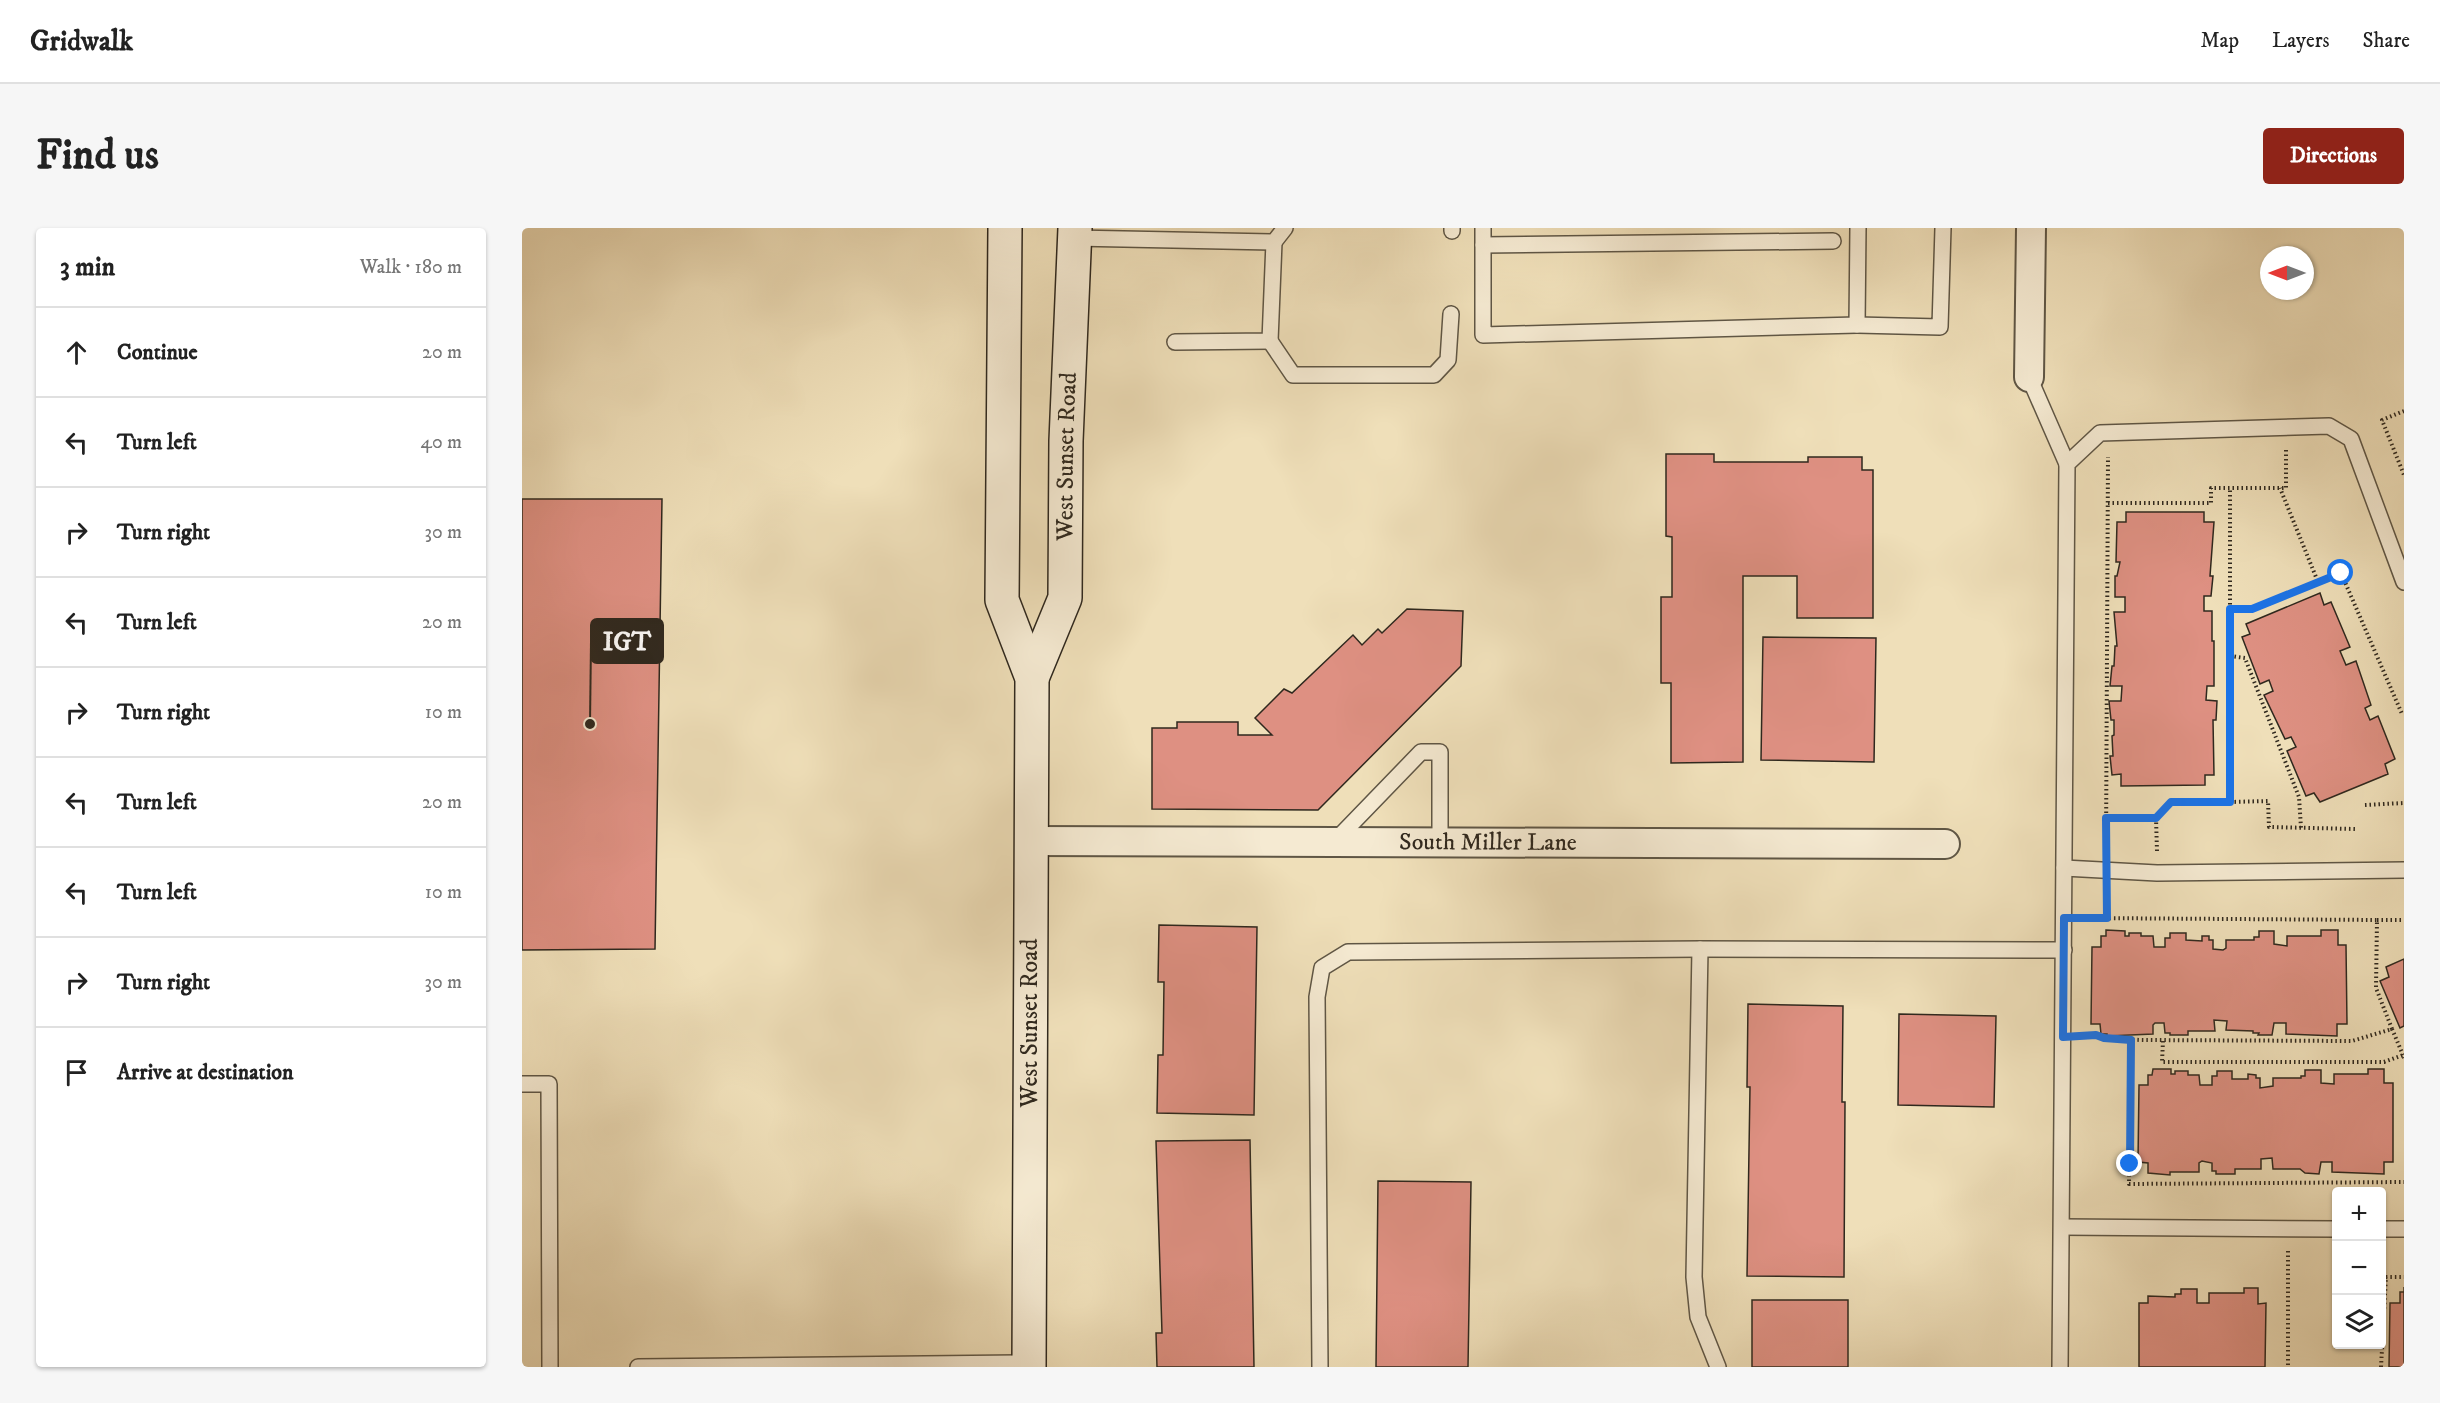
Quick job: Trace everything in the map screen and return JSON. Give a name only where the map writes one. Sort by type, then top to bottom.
[{"type":"main road","name":"West Sunset Road","points":[[1005,228],[1002,600],[1032,678]]},
{"type":"main road","name":"West Sunset Road","points":[[1029,1365],[1032,678],[1065,598],[1066,441],[1074,233]]},
{"type":"street","points":[[2029,377],[2031,228]]},
{"type":"street","name":"South Miller Lane","points":[[1030,841],[1946,844]]},
{"type":"lane","points":[[1285,228],[1274,242],[1270,341],[1293,375],[1434,375],[1448,360],[1451,314]]},
{"type":"lane","points":[[1484,228],[1484,334],[1857,325],[1940,327],[1943,228]]},
{"type":"lane","points":[[1857,325],[1858,228]]},
{"type":"lane","points":[[1074,233],[1274,242]]},
{"type":"lane","points":[[1484,245],[1833,241]]},
{"type":"lane","points":[[1175,342],[1270,341]]},
{"type":"lane","points":[[2029,377],[2067,464],[2060,1367]]},
{"type":"lane","points":[[2067,464],[2100,434],[2329,426],[2350,439],[2404,582]]},
{"type":"lane","points":[[1335,841],[1421,752],[1440,752],[1440,842]]},
{"type":"lane","points":[[2064,868],[2157,873],[2404,870]]},
{"type":"lane","points":[[1320,1367],[1317,997],[1322,968],[1348,952],[1700,949],[2064,950]]},
{"type":"lane","points":[[1700,949],[1694,1276],[1698,1317],[1718,1367]]},
{"type":"lane","points":[[522,1084],[549,1084],[550,1367]]},
{"type":"lane","points":[[2062,1227],[2332,1229]]},
{"type":"lane","points":[[2386,1229],[2404,1229]]},
{"type":"lane","points":[[638,1367],[1029,1365]]},
{"type":"path","points":[[2404,411],[2382,420],[2404,475]]},
{"type":"path","points":[[2108,504],[2211,503],[2211,488],[2286,488],[2286,428]]},
{"type":"path","points":[[2107,918],[2108,434]]},
{"type":"path","points":[[2230,488],[2230,802]]},
{"type":"path","points":[[2280,488],[2318,582]]},
{"type":"path","points":[[2230,609],[2252,609],[2341,573],[2402,714]]},
{"type":"path","points":[[2230,656],[2245,658],[2299,797],[2301,828]]},
{"type":"path","points":[[2157,873],[2156,818],[2171,802],[2268,801],[2269,827],[2355,829]]},
{"type":"path","points":[[2365,805],[2404,804]]},
{"type":"path","points":[[2106,818],[2156,818]]},
{"type":"path","points":[[2064,918],[2404,920]]},
{"type":"path","points":[[2163,1041],[2162,1062],[2384,1062],[2403,1057],[2376,988],[2377,920]]},
{"type":"path","points":[[2063,1037],[2096,1035],[2104,1038],[2163,1041],[2352,1041],[2392,1029]]},
{"type":"path","points":[[2131,1040],[2129,1184],[2404,1182]]},
{"type":"path","points":[[2288,1229],[2288,1367]]},
{"type":"path","points":[[2381,1367],[2386,1277],[2404,1277]]},
{"type":"building","points":[[1666,454],[1714,454],[1714,462],[1808,462],[1808,457],[1862,457],[1862,470],[1873,470],[1873,618],[1797,618],[1797,576],[1743,576],[1743,762],[1671,763],[1671,683],[1661,683],[1661,597],[1672,597],[1672,537],[1666,536]]},
{"type":"building","points":[[522,499],[662,499],[655,949],[522,950]]},
{"type":"building","points":[[2126,512],[2204,512],[2204,522],[2214,522],[2210,576],[2213,576],[2211,596],[2204,596],[2204,611],[2212,611],[2212,641],[2214,641],[2214,686],[2207,686],[2206,700],[2217,701],[2216,720],[2213,720],[2214,775],[2205,775],[2205,785],[2121,786],[2121,774],[2112,775],[2110,756],[2113,756],[2114,720],[2111,720],[2109,701],[2121,701],[2122,686],[2110,686],[2115,646],[2117,646],[2114,612],[2125,612],[2125,597],[2115,597],[2115,576],[2117,576],[2120,562],[2116,562],[2117,522],[2126,522]]},
{"type":"building","points":[[2320,593],[2324,605],[2331,602],[2350,647],[2340,651],[2346,665],[2356,661],[2371,705],[2365,708],[2370,720],[2378,716],[2395,759],[2385,764],[2388,774],[2320,802],[2314,793],[2306,796],[2287,751],[2296,747],[2291,737],[2285,739],[2264,695],[2273,691],[2269,680],[2260,684],[2242,637],[2250,634],[2246,624]]},
{"type":"building","points":[[1407,609],[1463,611],[1461,666],[1318,810],[1152,809],[1152,728],[1177,728],[1177,722],[1238,722],[1238,735],[1272,735],[1255,718],[1284,689],[1292,693],[1353,635],[1362,645],[1378,629],[1382,633]]},
{"type":"building","points":[[1763,637],[1876,638],[1874,762],[1761,760]]},
{"type":"building","points":[[1159,925],[1257,927],[1254,1115],[1157,1113],[1158,1055],[1163,1055],[1164,982],[1158,982]]},
{"type":"building","points":[[2106,930],[2125,931],[2125,936],[2129,936],[2129,933],[2141,933],[2141,936],[2153,936],[2154,947],[2165,947],[2165,938],[2170,938],[2170,933],[2186,933],[2186,940],[2202,941],[2202,936],[2209,936],[2209,940],[2213,940],[2213,949],[2223,950],[2226,948],[2226,940],[2254,940],[2254,937],[2259,937],[2259,931],[2274,931],[2274,944],[2287,946],[2287,936],[2321,936],[2321,930],[2338,930],[2338,945],[2346,945],[2347,1024],[2337,1024],[2337,1036],[2286,1034],[2286,1023],[2274,1023],[2272,1035],[2258,1035],[2259,1033],[2253,1033],[2253,1031],[2226,1030],[2227,1021],[2214,1020],[2215,1031],[2188,1031],[2188,1035],[2165,1033],[2164,1023],[2153,1025],[2153,1034],[2107,1036],[2107,1034],[2101,1034],[2100,1024],[2091,1024],[2092,947],[2101,947],[2101,936],[2106,936]]},
{"type":"building","points":[[2404,959],[2404,1026],[2400,1028],[2380,981],[2389,977],[2386,967]]},
{"type":"building","points":[[1748,1004],[1843,1006],[1844,1277],[1747,1276],[1750,1087],[1747,1087]]},
{"type":"building","points":[[1899,1014],[1996,1016],[1994,1107],[1898,1105]]},
{"type":"building","points":[[2153,1069],[2171,1069],[2171,1074],[2175,1074],[2175,1071],[2188,1071],[2188,1075],[2199,1075],[2200,1085],[2212,1085],[2212,1076],[2217,1076],[2217,1071],[2232,1071],[2232,1079],[2248,1079],[2248,1074],[2256,1075],[2256,1078],[2260,1078],[2260,1088],[2273,1086],[2273,1078],[2301,1078],[2305,1076],[2305,1070],[2321,1070],[2321,1083],[2334,1084],[2334,1074],[2368,1074],[2368,1069],[2384,1069],[2384,1083],[2393,1083],[2393,1162],[2384,1162],[2384,1174],[2332,1172],[2332,1162],[2321,1162],[2319,1174],[2305,1173],[2300,1169],[2273,1169],[2272,1158],[2261,1159],[2261,1169],[2235,1169],[2235,1174],[2216,1174],[2216,1171],[2212,1171],[2212,1163],[2202,1161],[2199,1163],[2199,1172],[2170,1172],[2170,1175],[2148,1173],[2148,1163],[2138,1162],[2139,1085],[2148,1085],[2148,1075],[2152,1075]]},
{"type":"building","points":[[1250,1140],[1254,1367],[1157,1367],[1156,1333],[1162,1333],[1156,1141]]},
{"type":"building","points":[[1378,1181],[1471,1182],[1468,1367],[1376,1367]]},
{"type":"building","points":[[2244,1288],[2258,1288],[2258,1304],[2266,1303],[2265,1367],[2139,1367],[2139,1303],[2148,1303],[2148,1296],[2175,1297],[2175,1294],[2181,1294],[2181,1289],[2197,1289],[2197,1303],[2209,1303],[2209,1293],[2244,1293]]},
{"type":"building","points":[[2400,1292],[2404,1292],[2404,1367],[2389,1367],[2390,1303],[2400,1303]]},
{"type":"building","points":[[1752,1300],[1848,1300],[1848,1367],[1752,1367]]},
{"type":"place","name":"IGT","points":[[590,724]]},
{"type":"route","points":[[2130,1164],[2131,1040],[2104,1038],[2096,1035],[2063,1037],[2064,918],[2107,918],[2106,818],[2156,818],[2171,802],[2230,802],[2230,609],[2252,609],[2341,573]]}]
